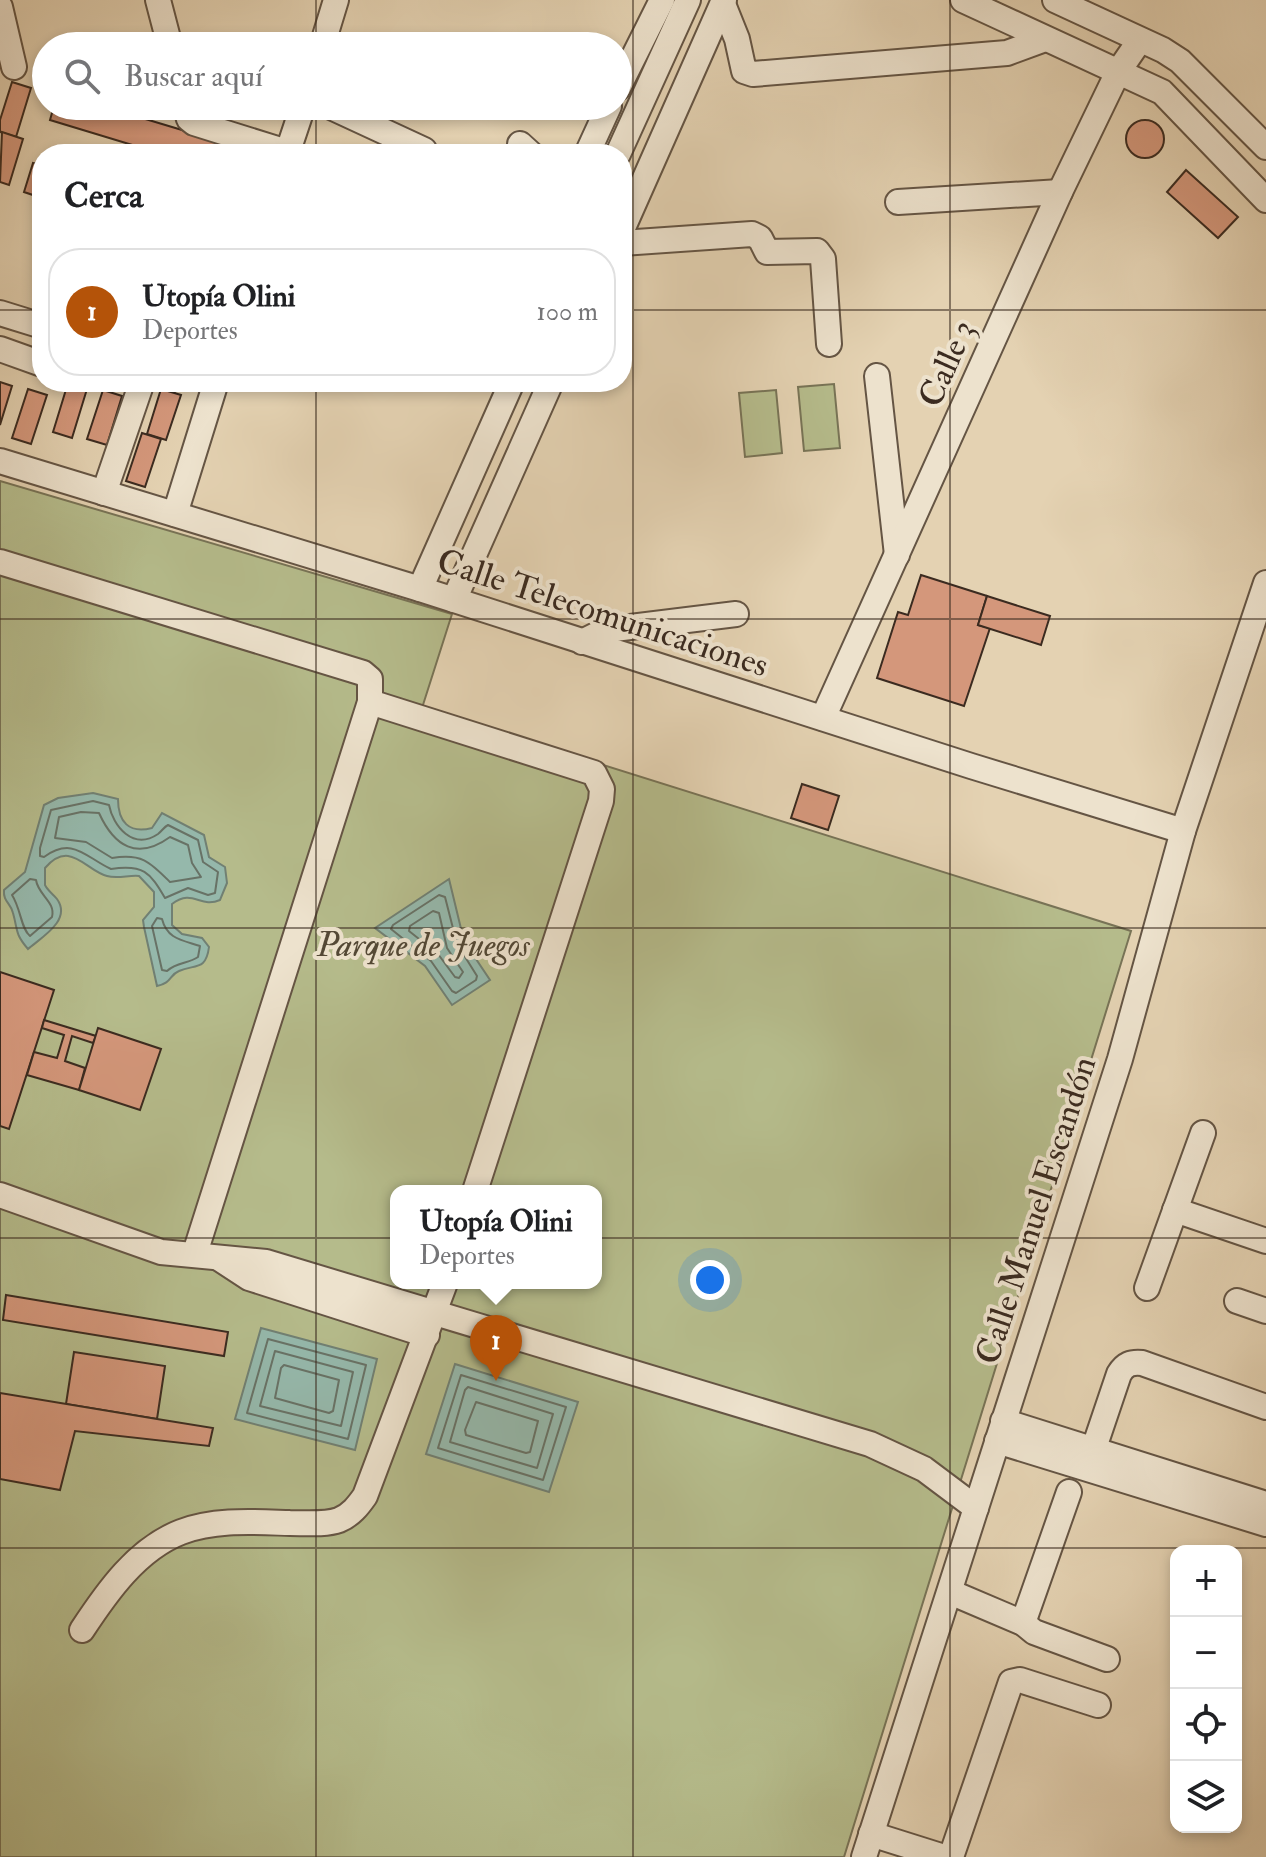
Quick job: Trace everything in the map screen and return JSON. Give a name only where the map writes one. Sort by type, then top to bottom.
[{"type":"street","points":[[158,0],[166,32]]},
{"type":"street","points":[[632,58],[662,0]]},
{"type":"street","points":[[623,144],[688,0]]},
{"type":"street","points":[[963,0],[1162,92],[1266,200]]},
{"type":"street","points":[[1055,0],[1180,61],[1199,76],[1266,147]]},
{"type":"street","points":[[325,32],[330,2]]},
{"type":"street","points":[[724,2],[744,71],[753,74],[1007,53],[1045,39]]},
{"type":"street","points":[[632,207],[724,2]]},
{"type":"street","points":[[0,7],[14,67]]},
{"type":"street","name":"Calle 3","points":[[823,718],[1060,192],[1118,72],[1140,40]]},
{"type":"street","points":[[635,52],[666,49]]},
{"type":"street","points":[[190,120],[259,144]]},
{"type":"street","points":[[290,144],[298,120]]},
{"type":"street","points":[[359,120],[411,144]]},
{"type":"street","points":[[592,144],[603,120]]},
{"type":"street","points":[[632,168],[646,174]]},
{"type":"street","points":[[898,202],[1060,192]]},
{"type":"street","points":[[632,242],[752,234],[760,238],[767,252],[817,251],[823,259],[829,344]]},
{"type":"street","points":[[0,313],[32,323]]},
{"type":"street","points":[[0,349],[32,360]]},
{"type":"street","points":[[877,376],[897,555]]},
{"type":"street","points":[[104,493],[139,392]]},
{"type":"street","points":[[175,514],[213,392]]},
{"type":"street","points":[[420,589],[508,392]]},
{"type":"street","points":[[518,392],[540,407]]},
{"type":"street","points":[[454,600],[547,392]]},
{"type":"street","name":"Calle Telecomunicaciones","points":[[0,461],[420,589],[1183,831]]},
{"type":"street","points":[[0,562],[363,673],[370,679],[370,702],[206,1256]]},
{"type":"street","name":"Calle Manuel Escandón","points":[[868,1846],[1120,1059],[1183,831],[1266,583]]},
{"type":"street","points":[[582,642],[606,630],[736,614]]},
{"type":"street","points":[[370,702],[594,773],[602,789],[601,801],[477,1185]]},
{"type":"street","points":[[1147,1288],[1203,1133]]},
{"type":"street","points":[[0,1195],[161,1252],[266,1262],[431,1324],[870,1444],[924,1469],[976,1508]]},
{"type":"street","points":[[1175,1210],[1266,1241]]},
{"type":"street","points":[[82,1630],[137,1559],[179,1532],[209,1524],[241,1522],[308,1524],[338,1520],[354,1511],[365,1496],[443,1289]]},
{"type":"street","points":[[1237,1301],[1266,1311]]},
{"type":"street","points":[[1094,1448],[1119,1374],[1127,1364],[1134,1362],[1266,1407]]},
{"type":"street","points":[[1000,1431],[1094,1448],[1264,1513]]},
{"type":"street","points":[[1000,1431],[1264,1513]]},
{"type":"street","points":[[1023,1623],[1069,1492]]},
{"type":"street","points":[[950,1592],[1023,1623],[1034,1632],[1107,1659]]},
{"type":"street","points":[[951,1857],[1011,1682],[1020,1680],[1098,1705]]},
{"type":"street","points":[[868,1846],[944,1857]]},
{"type":"green space","points":[[834,384],[840,448],[804,451],[798,387]]},
{"type":"green space","points":[[776,390],[782,453],[745,457],[739,393]]},
{"type":"green space","name":"Parque de Juegos","points":[[0,481],[452,614],[422,708],[1131,931],[844,1857],[0,1857]]},
{"type":"water","points":[[93,793],[118,799],[120,814],[131,828],[152,828],[162,813],[204,835],[209,857],[225,867],[227,883],[220,900],[207,902],[186,898],[172,904],[172,925],[182,934],[202,938],[209,947],[202,963],[176,973],[162,985],[157,986],[143,920],[154,907],[154,892],[139,876],[107,876],[70,856],[54,860],[45,868],[45,885],[61,907],[58,921],[28,949],[19,936],[4,890],[25,872],[44,805],[58,798]]},
{"type":"water","points":[[449,879],[464,941],[490,980],[452,1005],[425,966],[375,928]]},
{"type":"water","points":[[261,1328],[377,1359],[355,1450],[235,1419]]},
{"type":"water","points":[[455,1364],[578,1402],[549,1492],[426,1454]]},
{"type":"building","points":[[12,82],[31,88],[16,137],[0,132],[0,120]]},
{"type":"building","points":[[50,120],[149,120],[229,144],[129,144]]},
{"type":"building","points":[[1145,120],[1159,125],[1164,139],[1159,153],[1145,158],[1131,153],[1126,139],[1131,125]]},
{"type":"building","points":[[2,132],[23,139],[9,185],[0,182]]},
{"type":"building","points":[[32,166],[32,195],[24,192]]},
{"type":"building","points":[[1186,170],[1238,217],[1218,238],[1167,192]]},
{"type":"building","points":[[0,382],[12,386],[0,425]]},
{"type":"building","points":[[28,389],[47,395],[31,444],[12,438]]},
{"type":"building","points":[[65,392],[86,392],[72,438],[53,432]]},
{"type":"building","points":[[102,392],[122,396],[107,445],[87,439]]},
{"type":"building","points":[[160,392],[181,395],[166,440],[147,434]]},
{"type":"building","points":[[142,433],[161,439],[145,487],[126,481]]},
{"type":"building","points":[[921,575],[987,596],[978,625],[990,628],[964,706],[877,678],[898,612],[908,615]]},
{"type":"building","points":[[987,596],[1050,616],[1041,645],[978,625]]},
{"type":"building","points":[[802,784],[839,796],[828,830],[791,818]]},
{"type":"building","points":[[0,972],[54,990],[9,1129],[0,1126]]},
{"type":"building","points":[[44,1020],[96,1036],[93,1043],[72,1036],[65,1061],[85,1068],[79,1090],[27,1075],[34,1052],[57,1058],[64,1035],[42,1028]]},
{"type":"building","points":[[98,1028],[161,1049],[140,1110],[79,1090]]},
{"type":"building","points":[[6,1295],[228,1332],[224,1356],[3,1320]]},
{"type":"building","points":[[74,1352],[165,1366],[157,1419],[66,1404]]},
{"type":"building","points":[[0,1393],[213,1428],[209,1446],[75,1431],[60,1490],[0,1479]]},
{"type":"place","name":"Utopía Olini","points":[[496,1381]]}]
